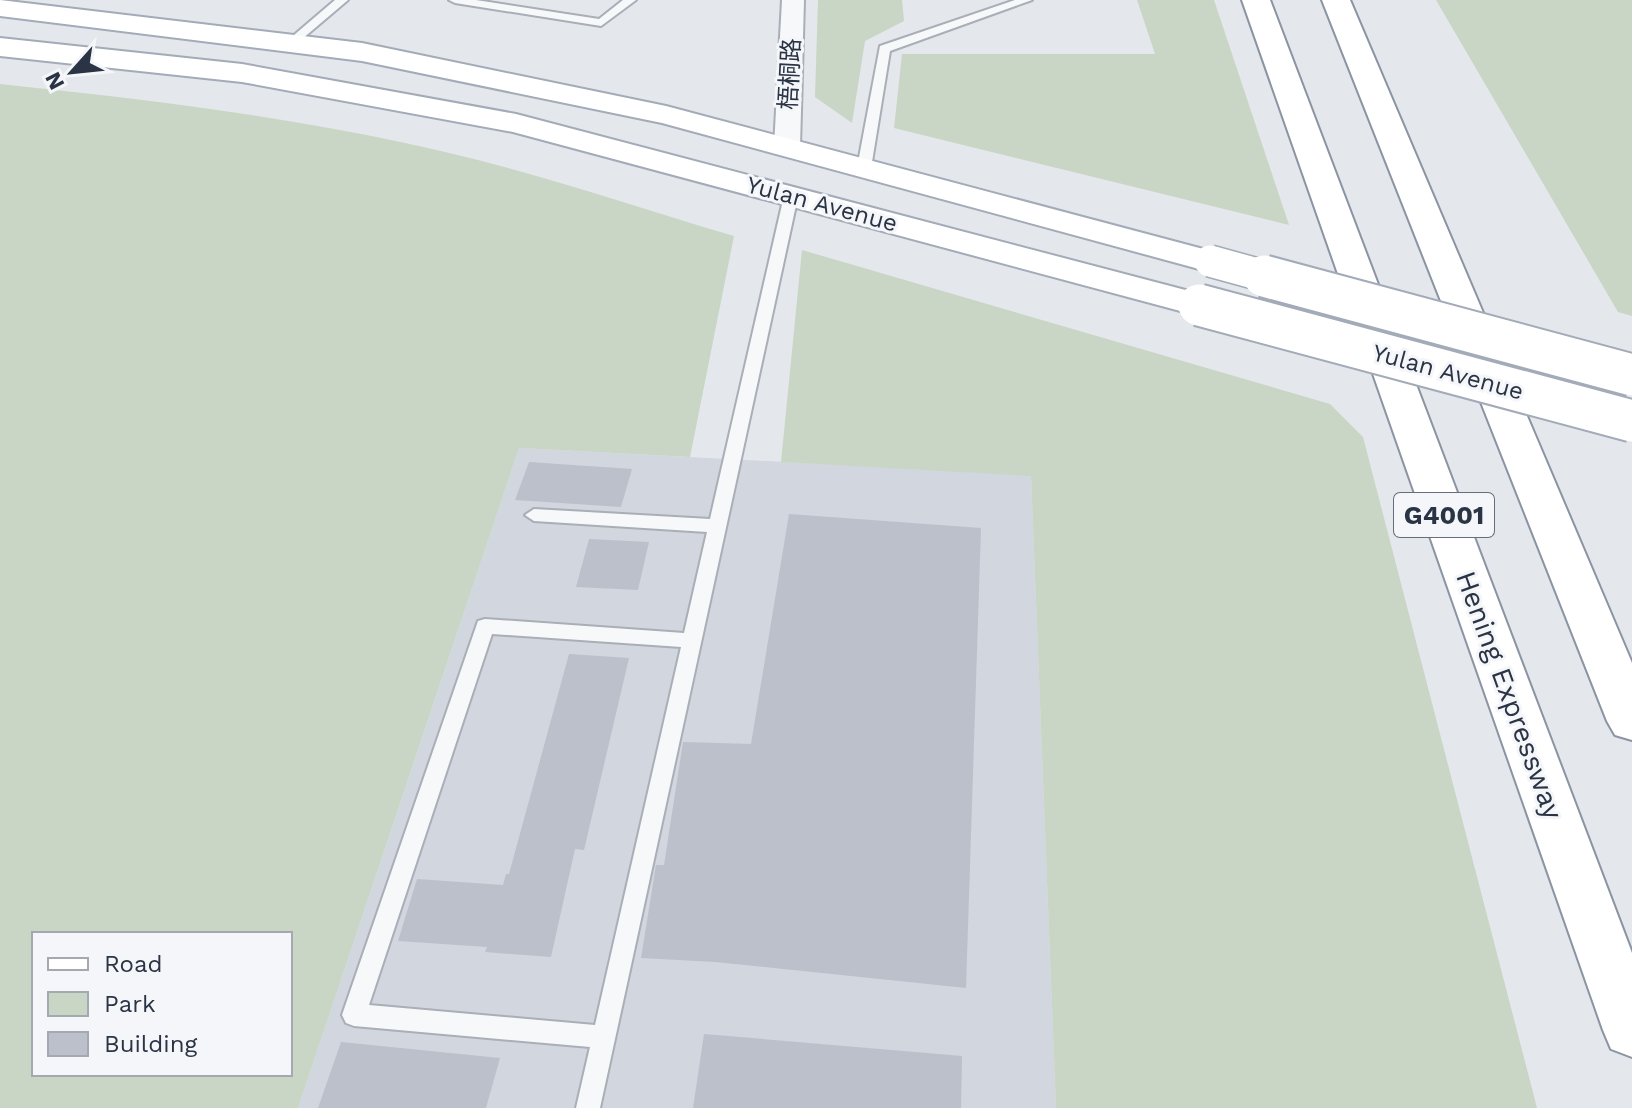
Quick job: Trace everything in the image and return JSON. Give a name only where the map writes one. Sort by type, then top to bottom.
[{"type":"main road","name":"Hening Expressway","points":[[1256,0],[1632,1030]]},
{"type":"main road","name":"G4001","points":[[1336,0],[1632,721]]},
{"type":"main road","name":"Yulan Avenue","points":[[0,8],[362,52],[666,115],[1632,375]]},
{"type":"main road","name":"Yulan Avenue","points":[[0,47],[242,73],[516,123],[1632,421]]},
{"type":"street","name":"梧桐路","points":[[787,147],[793,0]]},
{"type":"lane","points":[[291,43],[342,0]]},
{"type":"lane","points":[[455,0],[601,23],[630,0]]},
{"type":"lane","points":[[864,168],[884,49],[1026,0]]},
{"type":"lane","points":[[588,1108],[791,196]]},
{"type":"lane","points":[[534,515],[717,526]]},
{"type":"lane","points":[[604,1037],[354,1015],[485,626],[692,641]]},
{"type":"shaded area","points":[[519,448],[1031,475],[1056,1108],[298,1108]]},
{"type":"green space","points":[[818,0],[902,0],[904,21],[865,41],[852,123],[815,97]]},
{"type":"green space","points":[[1137,0],[1214,0],[1289,225],[894,128],[902,54],[1155,54]]},
{"type":"green space","points":[[1436,0],[1632,0],[1632,316],[1618,312]]},
{"type":"green space","points":[[0,84],[181,105],[300,123],[419,146],[574,187],[734,236],[690,457],[519,448],[298,1108],[0,1108]]},
{"type":"green space","points":[[802,250],[1330,404],[1363,437],[1537,1108],[1056,1108],[1031,476],[781,462]]},
{"type":"building","points":[[529,462],[632,469],[621,507],[515,500]]},
{"type":"building","points":[[789,514],[981,528],[966,988],[715,962],[641,958],[656,865],[664,865],[683,742],[751,744]]},
{"type":"building","points":[[589,539],[649,542],[638,590],[576,587]]},
{"type":"building","points":[[569,654],[629,658],[584,850],[575,849],[551,957],[485,952],[487,947],[398,941],[417,879],[503,885],[506,874],[509,874]]},
{"type":"building","points":[[704,1034],[962,1056],[961,1108],[693,1108]]},
{"type":"building","points":[[341,1042],[500,1058],[486,1108],[318,1108]]}]
